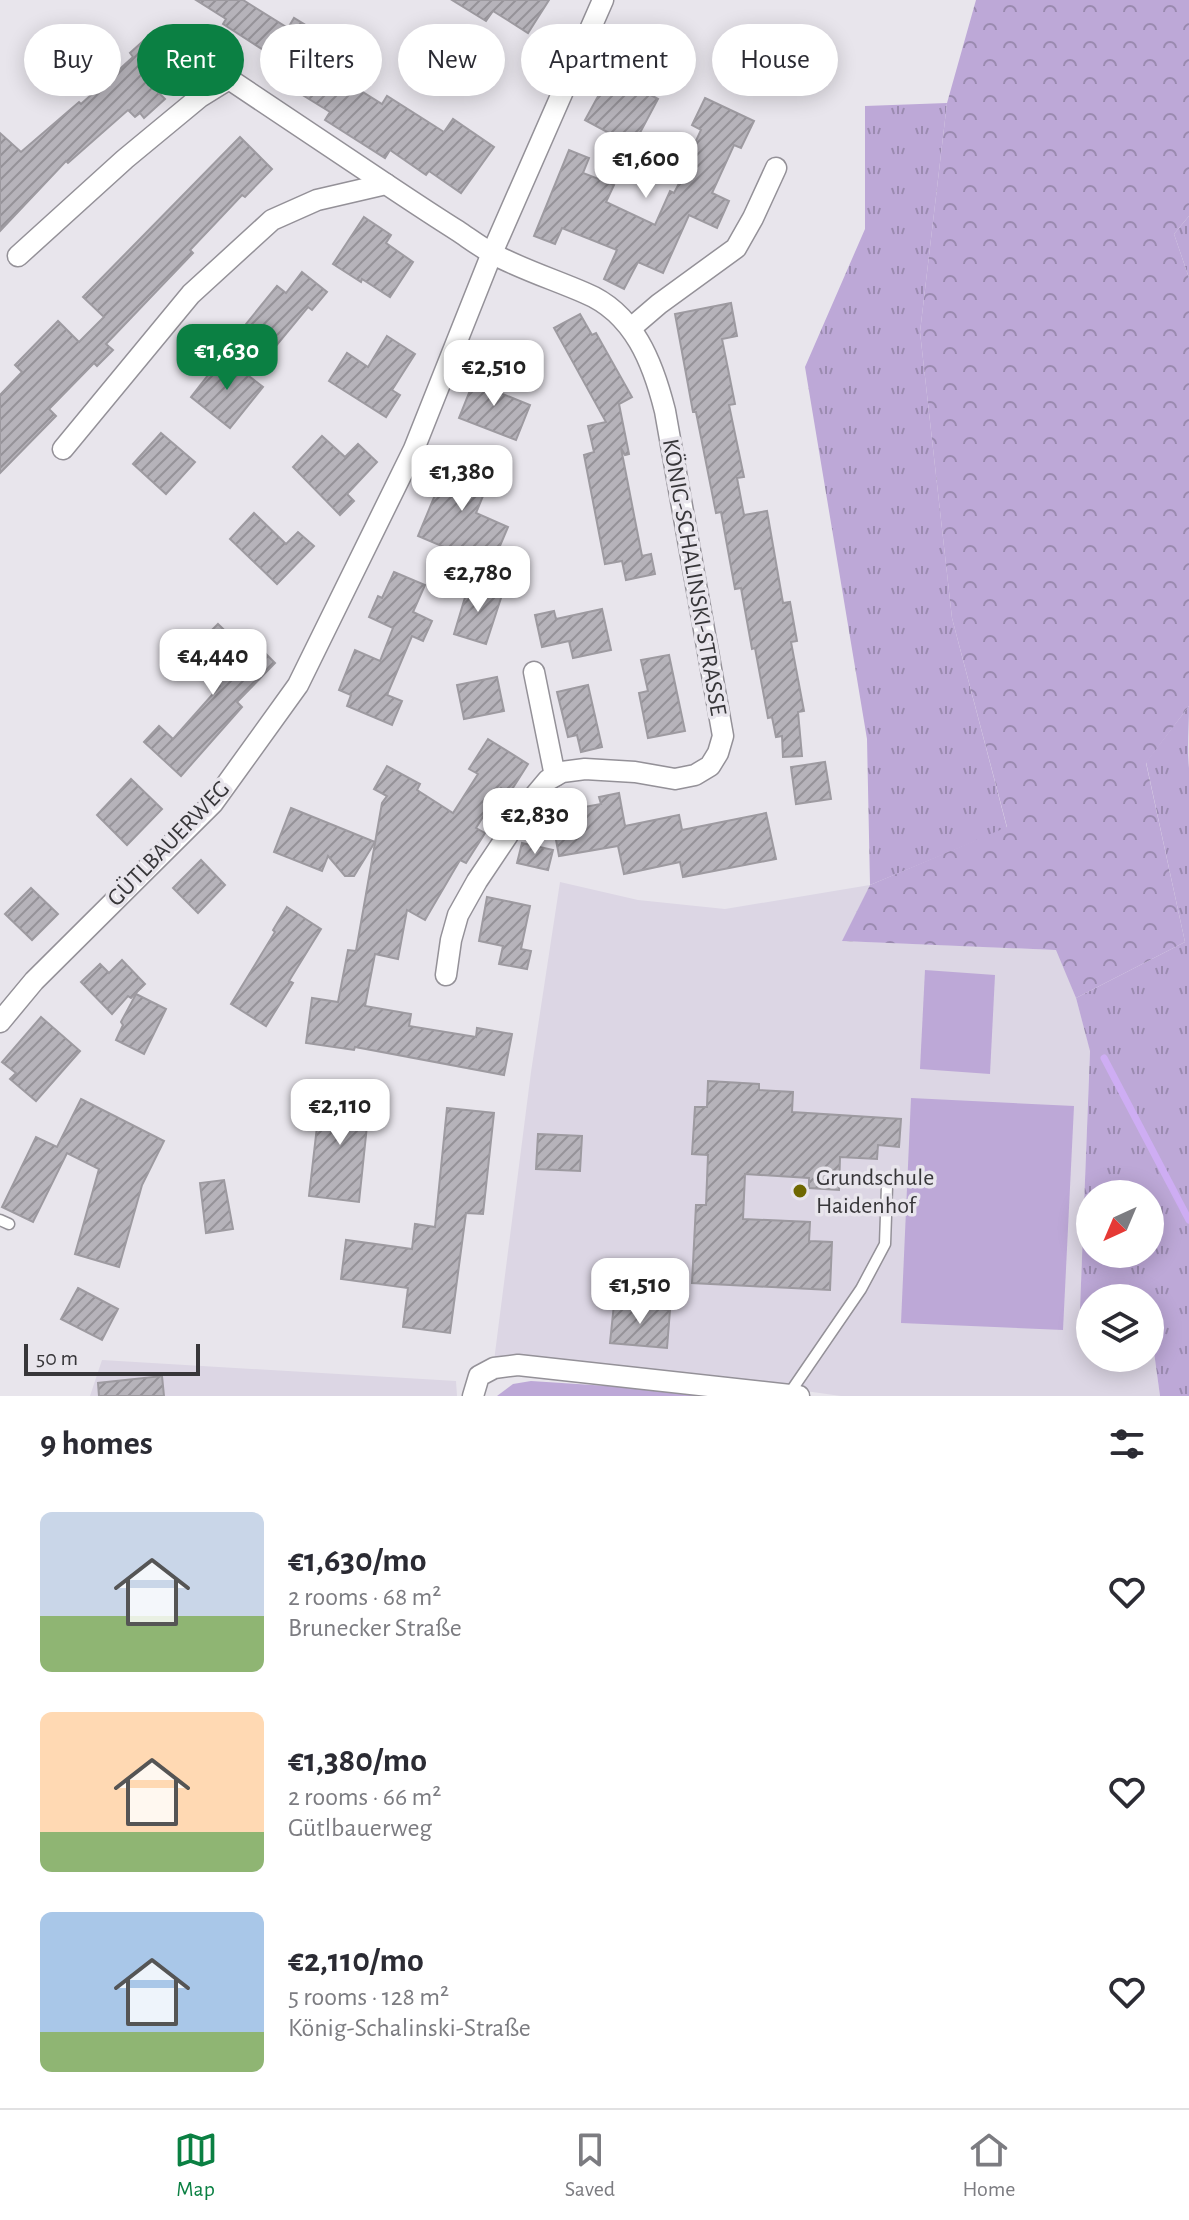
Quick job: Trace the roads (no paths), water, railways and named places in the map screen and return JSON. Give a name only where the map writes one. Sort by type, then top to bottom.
[{"type":"street","name":"GÜTLBAUERWEG","points":[[0,1022],[34,981],[213,803],[298,685],[414,449],[492,253],[603,0]]},
{"type":"street","name":"KÖNIG-SCHALINSKI-STRASSE","points":[[18,256],[125,159],[200,97],[229,79],[492,253],[588,294],[612,309],[631,328],[646,351],[657,378],[723,736],[710,766],[695,775],[675,779],[635,772],[585,769],[555,776]]},
{"type":"street","points":[[631,328],[736,248],[776,168]]},
{"type":"street","points":[[63,449],[191,294],[272,220],[317,200],[386,184]]},
{"type":"street","points":[[446,975],[458,915],[532,799],[555,776],[534,672]]},
{"type":"street","points":[[476,1386],[494,1368],[518,1365],[794,1395]]},
{"type":"lane","points":[[794,1395],[861,1289],[885,1244],[887,1186]]},
{"type":"waterway","points":[[1104,1058],[1189,1220]]},
{"type":"place","name":"Grundschule Haidenhof","points":[[800,1191]]}]
